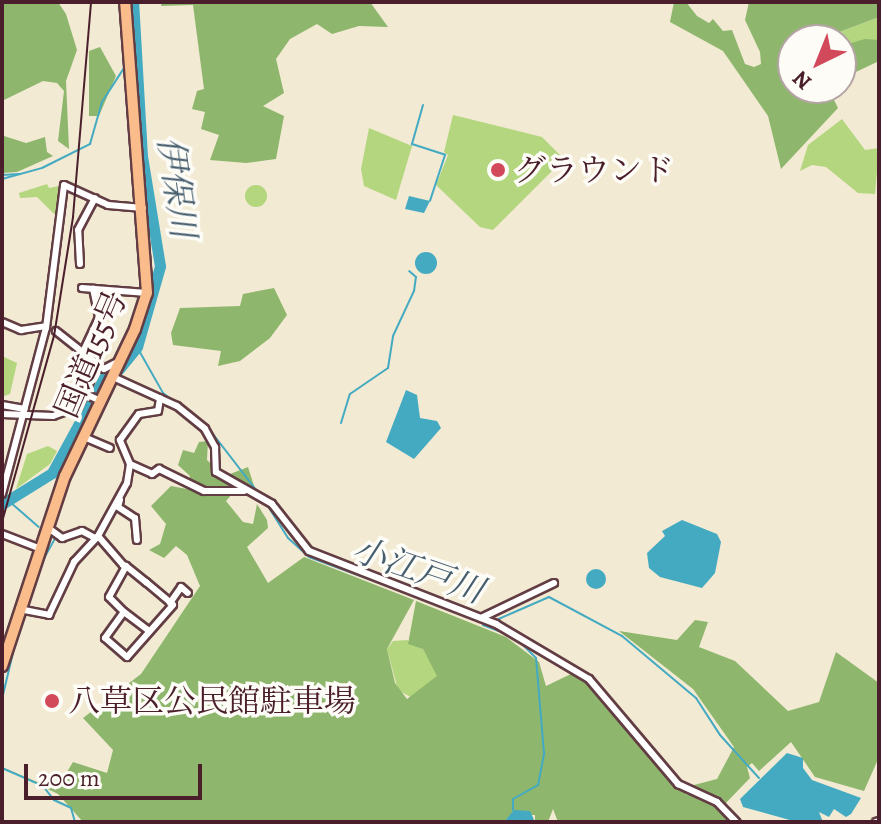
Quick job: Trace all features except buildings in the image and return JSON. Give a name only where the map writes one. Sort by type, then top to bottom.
[{"type":"highway","name":"国道155号","points":[[2,666],[22,610],[38,548],[83,436],[92,398],[113,377],[147,293],[143,208],[125,2]]},
{"type":"street","points":[[2,494],[46,326],[64,185],[114,207],[143,208]]},
{"type":"street","points":[[80,264],[78,230],[95,198]]},
{"type":"street","points":[[82,288],[147,293]]},
{"type":"street","points":[[83,352],[99,317],[93,289]]},
{"type":"street","points":[[2,322],[21,330],[46,326]]},
{"type":"street","points":[[56,331],[104,369],[121,361]]},
{"type":"street","points":[[113,377],[160,398],[205,429],[215,447],[216,472],[244,491],[267,500],[309,551],[496,624],[598,685],[678,784],[717,802],[736,822]]},
{"type":"street","points":[[90,381],[92,398]]},
{"type":"street","points":[[74,389],[92,398]]},
{"type":"street","points":[[2,414],[23,417],[56,415],[81,406],[92,398]]},
{"type":"street","points":[[137,540],[135,518],[118,507],[130,464],[120,440],[139,414],[158,411],[160,398]]},
{"type":"street","points":[[2,405],[25,409]]},
{"type":"street","points":[[83,436],[110,448]]},
{"type":"street","points":[[130,464],[152,474],[159,469],[189,488],[244,491]]},
{"type":"street","points":[[22,610],[49,615],[74,562],[96,537],[120,497]]},
{"type":"street","points":[[47,527],[62,538],[82,531],[96,537],[173,609],[148,630],[127,657],[105,638],[124,612]]},
{"type":"street","points":[[2,534],[38,548]]},
{"type":"street","points":[[126,566],[109,597],[148,630]]},
{"type":"street","points":[[483,619],[554,583]]},
{"type":"street","points":[[170,603],[181,587],[188,593]]},
{"type":"green space","points":[[2,2],[58,2],[66,14],[77,50],[66,81],[69,149],[58,141],[64,91],[57,83],[43,81],[2,101]]},
{"type":"green space","points":[[162,2],[370,2],[388,27],[359,26],[332,34],[317,24],[290,39],[276,59],[284,93],[263,106],[284,116],[276,159],[246,163],[210,160],[219,135],[201,129],[205,112],[192,109],[197,91],[204,89],[193,5],[161,6]]},
{"type":"green space","points":[[674,2],[686,2],[697,16],[709,23],[713,19],[723,31],[732,30],[745,64],[754,67],[761,64],[760,52],[745,20],[749,2],[879,2],[879,17],[857,25],[777,24],[777,104],[836,104],[838,108],[781,169],[768,116],[723,51],[670,22]]},
{"type":"green space","points":[[879,17],[879,40],[857,43],[857,25]]},
{"type":"green space","points":[[879,40],[879,61],[857,71],[857,41]]},
{"type":"green space","points":[[100,47],[116,76],[99,116],[89,116],[89,51]]},
{"type":"green space","name":"グラウンド","points":[[453,115],[542,137],[564,159],[493,230],[480,227],[436,185],[448,155],[444,152]]},
{"type":"green space","points":[[842,119],[865,150],[879,148],[875,194],[858,193],[826,167],[812,165],[800,171],[808,145]]},
{"type":"green space","points":[[369,128],[412,146],[396,200],[364,186],[361,169]]},
{"type":"green space","points":[[4,136],[26,143],[45,137],[47,152],[53,156],[17,172],[2,173]]},
{"type":"green space","points":[[47,184],[49,188],[64,185],[63,214],[54,214],[37,197],[20,198],[19,193]]},
{"type":"green space","points":[[256,185],[264,188],[267,196],[264,204],[256,207],[248,204],[245,196],[248,188]]},
{"type":"green space","points":[[274,288],[287,315],[270,338],[240,361],[218,366],[221,351],[173,345],[171,333],[180,308],[240,306],[243,294]]},
{"type":"green space","points":[[2,356],[17,363],[10,394],[2,397]]},
{"type":"green space","points":[[208,441],[207,460],[225,476],[248,467],[256,492],[240,485],[226,501],[243,522],[253,524],[257,504],[267,520],[268,528],[247,547],[268,583],[304,557],[414,600],[387,649],[395,683],[407,699],[437,676],[423,649],[408,644],[416,601],[506,637],[539,662],[546,686],[575,672],[589,681],[687,795],[694,785],[717,779],[734,747],[693,689],[619,631],[677,640],[695,620],[708,622],[699,647],[735,661],[788,711],[819,702],[836,652],[879,683],[879,757],[864,791],[815,777],[791,742],[759,771],[752,763],[747,767],[750,778],[723,806],[712,802],[733,822],[558,822],[553,809],[548,822],[535,822],[535,815],[511,815],[504,822],[83,822],[58,794],[2,767],[56,790],[73,762],[107,773],[113,750],[83,718],[141,674],[200,586],[187,555],[176,546],[164,558],[149,550],[160,544],[166,524],[151,506],[171,486],[187,489],[190,476],[178,465],[183,450],[194,453],[199,442]]},
{"type":"green space","points":[[48,446],[57,451],[50,464],[16,489],[27,454]]},
{"type":"green space","points":[[407,640],[423,649],[438,676],[414,699],[398,690],[387,649],[393,641]]},
{"type":"water","points":[[409,196],[430,201],[424,213],[405,209]]},
{"type":"water","points":[[426,252],[434,255],[437,263],[434,271],[426,274],[418,271],[415,263],[418,255]]},
{"type":"water","points":[[406,390],[417,395],[420,418],[437,421],[441,428],[414,459],[386,442]]},
{"type":"water","points":[[682,520],[717,534],[721,542],[715,573],[702,588],[660,577],[649,568],[647,553],[665,536],[662,531]]},
{"type":"water","points":[[592,569],[600,569],[606,579],[600,589],[592,589],[586,583],[586,575]]},
{"type":"water","points":[[787,753],[803,758],[803,768],[812,780],[861,798],[851,814],[846,817],[834,809],[829,817],[819,812],[823,822],[797,822],[743,807],[740,799]]},
{"type":"water","points":[[514,810],[530,811],[535,822],[504,822]]},
{"type":"waterway","name":"伊保川","points":[[119,369],[137,347],[160,266],[142,156],[133,2]]},
{"type":"waterway","points":[[805,2],[812,2]]},
{"type":"waterway","points":[[2,179],[42,168],[90,144],[102,102],[124,68]]},
{"type":"waterway","points":[[423,105],[412,144],[445,155],[430,201]]},
{"type":"waterway","points":[[2,175],[20,174]]},
{"type":"waterway","points":[[341,423],[350,394],[388,368],[393,336],[414,291],[416,277],[409,271]]},
{"type":"waterway","name":"小江戸川","points":[[137,347],[163,393],[206,425],[260,495]]},
{"type":"waterway","name":"伊保川","points":[[2,504],[52,473],[106,374]]},
{"type":"waterway","points":[[10,502],[39,527]]},
{"type":"waterway","name":"小江戸川","points":[[266,503],[288,538],[309,557],[488,623]]},
{"type":"waterway","points":[[42,562],[56,537],[51,535]]},
{"type":"waterway","name":"小江戸川","points":[[494,621],[549,597],[622,636],[696,698],[720,735],[759,778]]},
{"type":"waterway","points":[[483,625],[507,634]]},
{"type":"waterway","points":[[2,699],[17,636]]},
{"type":"waterway","points":[[513,810],[513,799],[538,785],[544,753],[536,658],[519,641]]},
{"type":"waterway","points":[[2,768],[43,786],[54,800],[71,808],[75,822]]},
{"type":"railway","points":[[2,522],[54,336],[73,217],[91,2]]},
{"type":"place","name":"グラウンド","points":[[498,170]]},
{"type":"place","name":"八草区公民館駐車場","points":[[52,701]]}]
